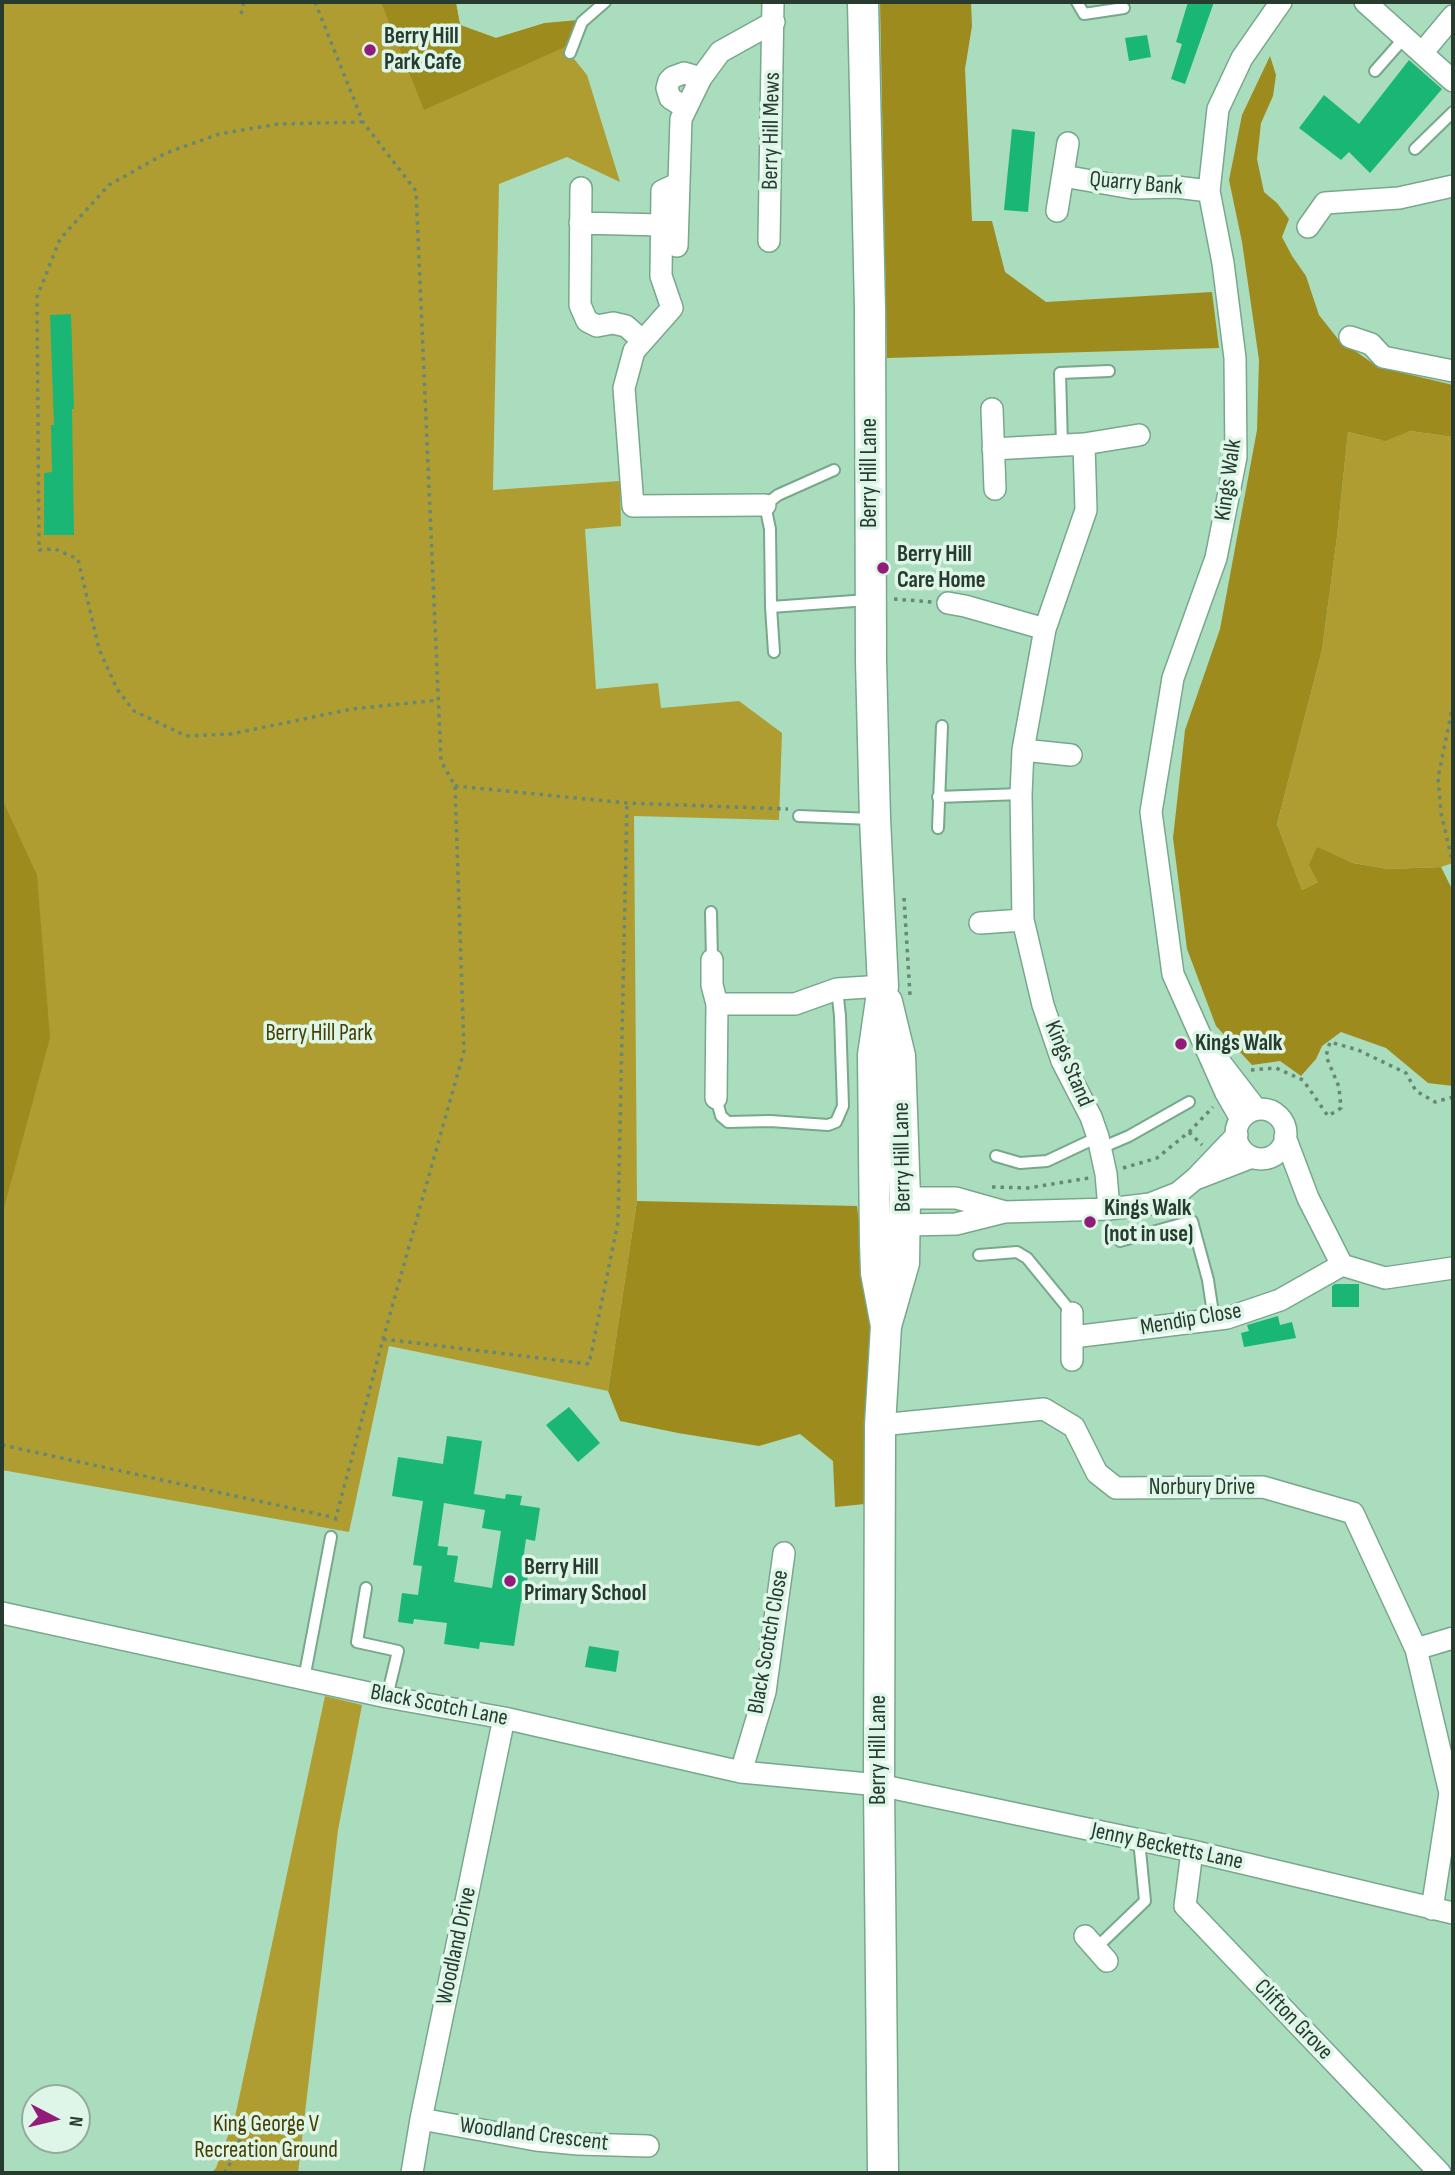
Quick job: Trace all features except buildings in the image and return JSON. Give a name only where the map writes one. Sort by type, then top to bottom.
[{"type":"street","name":"Berry Hill Lane","points":[[863,2],[870,309],[875,819],[883,986],[873,1055],[893,1213],[880,1425],[879,1785],[883,2173]]},
{"type":"street","name":"Kings Walk","points":[[1245,1121],[1232,1088],[1204,1044],[1173,974],[1151,812],[1173,678],[1216,558],[1237,457],[1235,358],[1223,263],[1209,191],[1218,108],[1242,58],[1280,2]]},
{"type":"street","points":[[1365,2],[1453,80]]},
{"type":"street","name":"Berry Hill Mews","points":[[677,246],[681,119],[701,78],[720,52],[774,12]]},
{"type":"street","name":"Berry Hill Mews","points":[[769,241],[774,12]]},
{"type":"street","points":[[1422,53],[1453,16]]},
{"type":"street","name":"Quarry Bank","points":[[1057,211],[1068,143]]},
{"type":"street","name":"Quarry Bank","points":[[1063,176],[1132,188],[1176,187],[1209,191]]},
{"type":"street","points":[[679,183],[662,191],[661,276],[672,308],[634,351],[624,387],[633,506],[765,505]]},
{"type":"street","points":[[1308,227],[1323,194],[1399,198],[1453,186]]},
{"type":"street","points":[[581,188],[580,304],[587,321],[597,326],[613,323],[626,326],[643,341]]},
{"type":"street","points":[[580,223],[662,225]]},
{"type":"street","points":[[1369,338],[1383,357],[1453,371]]},
{"type":"street","points":[[992,409],[995,489]]},
{"type":"street","points":[[993,449],[1084,444],[1139,435]]},
{"type":"street","name":"Kings Stand","points":[[1084,444],[1086,510],[1045,629],[1023,750],[1023,920],[1047,1016],[1062,1061],[1091,1117],[1099,1142],[1106,1174],[1109,1209]]},
{"type":"street","points":[[948,603],[1045,629]]},
{"type":"street","points":[[1023,750],[1071,755]]},
{"type":"street","points":[[980,923],[1023,920]]},
{"type":"street","points":[[712,960],[712,985],[717,1004],[716,1098]]},
{"type":"street","points":[[717,1004],[795,1004],[837,989],[883,986]]},
{"type":"street","points":[[893,1213],[956,1198],[1004,1212],[1109,1209],[1150,1204],[1178,1192],[1196,1178],[1245,1121],[1274,1112],[1283,1121],[1286,1131],[1284,1143],[1278,1153],[1196,1178]]},
{"type":"street","points":[[1245,1121],[1242,1150],[1261,1157],[1308,1198]]},
{"type":"street","points":[[1285,1137],[1308,1198],[1342,1265],[1385,1279],[1453,1268]]},
{"type":"street","name":"Mendip Close","points":[[1073,1337],[1214,1320],[1280,1300],[1342,1265]]},
{"type":"street","points":[[1072,1313],[1072,1360]]},
{"type":"street","name":"Norbury Drive","points":[[880,1425],[1044,1409],[1074,1427],[1097,1473],[1116,1488],[1263,1487],[1353,1513],[1416,1649],[1450,1793],[1443,1911]]},
{"type":"street","name":"Black Scotch Close","points":[[741,1772],[765,1692],[784,1553]]},
{"type":"street","name":"Black Scotch Lane","points":[[2,1613],[387,1697],[505,1718],[741,1772],[879,1785]]},
{"type":"street","points":[[1416,1649],[1453,1638]]},
{"type":"street","name":"Woodland Drive","points":[[412,2173],[505,1718]]},
{"type":"street","name":"Jenny Becketts Lane","points":[[879,1785],[1192,1851],[1443,1911]]},
{"type":"street","name":"Clifton Grove","points":[[1192,1851],[1185,1906],[1440,2173]]},
{"type":"street","name":"Woodland Crescent","points":[[421,2119],[536,2140],[648,2146]]},
{"type":"lane","points":[[570,53],[582,22],[605,2]]},
{"type":"lane","points":[[1077,2],[1084,14],[1124,8]]},
{"type":"lane","points":[[1375,71],[1405,37]]},
{"type":"lane","points":[[1415,149],[1453,112]]},
{"type":"lane","points":[[1062,445],[1060,373],[1110,371]]},
{"type":"lane","points":[[774,652],[770,529],[765,505],[778,495],[834,470]]},
{"type":"lane","points":[[771,607],[871,600]]},
{"type":"lane","points":[[938,828],[942,726]]},
{"type":"lane","points":[[938,797],[1021,794]]},
{"type":"lane","points":[[799,813],[875,819]]},
{"type":"lane","points":[[711,912],[712,960]]},
{"type":"lane","points":[[716,1098],[721,1116],[728,1122],[770,1121],[828,1125],[836,1122],[843,1106],[837,989]]},
{"type":"lane","points":[[996,1156],[1020,1163],[1047,1161],[1099,1142],[1129,1136],[1189,1102]]},
{"type":"lane","points":[[1120,1241],[1192,1221],[1208,1280],[1214,1320]]},
{"type":"lane","points":[[979,1255],[1017,1252],[1027,1258],[1072,1313]]},
{"type":"lane","points":[[304,1679],[331,1537]]},
{"type":"lane","points":[[366,1588],[357,1642],[398,1651],[387,1697]]},
{"type":"lane","points":[[1096,1949],[1145,1901],[1139,1840]]},
{"type":"path","points":[[241,14],[244,2]]},
{"type":"path","points":[[315,2],[363,122],[416,191],[441,761],[456,786],[464,1052],[383,1339],[331,1537]]},
{"type":"path","points":[[363,122],[278,124],[219,134],[166,153],[109,185],[60,239],[37,297],[39,550],[55,549],[78,559],[99,649],[117,689],[134,710],[186,736],[231,734],[352,709],[438,700]]},
{"type":"path","points":[[871,600],[948,603]]},
{"type":"path","points":[[1453,704],[1438,778],[1441,813],[1453,864]]},
{"type":"path","points":[[456,786],[627,803],[765,807],[799,813]]},
{"type":"path","points":[[383,1339],[589,1364],[618,1222],[627,803]]},
{"type":"path","points":[[984,1186],[1028,1188],[1106,1174],[1157,1158],[1189,1132],[1250,1070],[1276,1068],[1303,1080],[1328,1116],[1342,1108],[1339,1087],[1326,1056],[1330,1042],[1358,1050],[1406,1073],[1416,1091],[1435,1102],[1453,1097]]},
{"type":"path","points":[[2,1445],[336,1518]]},
{"type":"path","points":[[223,2173],[233,2159],[247,2121]]},
{"type":"green space","name":"Berry Hill Park","points":[[2,2],[456,2],[460,25],[496,38],[545,23],[587,75],[620,182],[567,157],[499,184],[493,490],[620,481],[621,526],[585,529],[596,689],[658,683],[661,708],[739,701],[782,733],[779,820],[634,816],[637,1201],[608,1391],[389,1346],[349,1532],[2,1470]]},
{"type":"green space","points":[[1410,431],[1453,437],[1453,863],[1441,867],[1388,869],[1353,863],[1317,848],[1318,882],[1302,890],[1277,824],[1322,650],[1348,432],[1381,440]]},
{"type":"green space","name":"King George V Recreation Ground","points":[[325,1696],[362,1705],[338,1830],[298,2173],[211,2173],[216,2168],[235,2117]]},
{"type":"shaded area","points":[[381,2],[463,2],[456,4],[460,25],[496,38],[545,23],[578,20],[565,47],[424,110]]},
{"type":"shaded area","points":[[880,2],[971,2],[972,26],[965,69],[972,221],[992,221],[1005,272],[1046,302],[1212,292],[1219,348],[887,358]]},
{"type":"shaded area","points":[[1270,56],[1276,75],[1273,96],[1261,123],[1257,159],[1264,192],[1289,219],[1282,237],[1306,276],[1319,315],[1338,339],[1378,367],[1453,385],[1453,437],[1410,431],[1385,441],[1348,432],[1322,650],[1277,824],[1302,890],[1318,882],[1309,865],[1317,847],[1353,863],[1388,869],[1441,867],[1453,891],[1453,1086],[1428,1083],[1386,1048],[1341,1032],[1322,1046],[1316,1059],[1301,1076],[1280,1061],[1252,1065],[1216,1026],[1187,949],[1173,838],[1185,730],[1220,629],[1257,430],[1259,360],[1242,242],[1229,180],[1242,115]]},
{"type":"shaded area","points":[[2,799],[37,875],[50,1038],[2,1215]]},
{"type":"shaded area","points":[[637,1201],[857,1206],[873,1342],[865,1504],[835,1507],[833,1461],[800,1434],[759,1446],[620,1421],[608,1391]]},
{"type":"place","name":"Berry Hill Park Cafe","points":[[370,50]]},
{"type":"place","name":"Berry Hill Care Home","points":[[883,568]]},
{"type":"place","name":"Kings Walk","points":[[1181,1044]]},
{"type":"place","name":"Kings Walk (not in use)","points":[[1090,1222]]},
{"type":"place","name":"Berry Hill Primary School","points":[[510,1581]]}]
